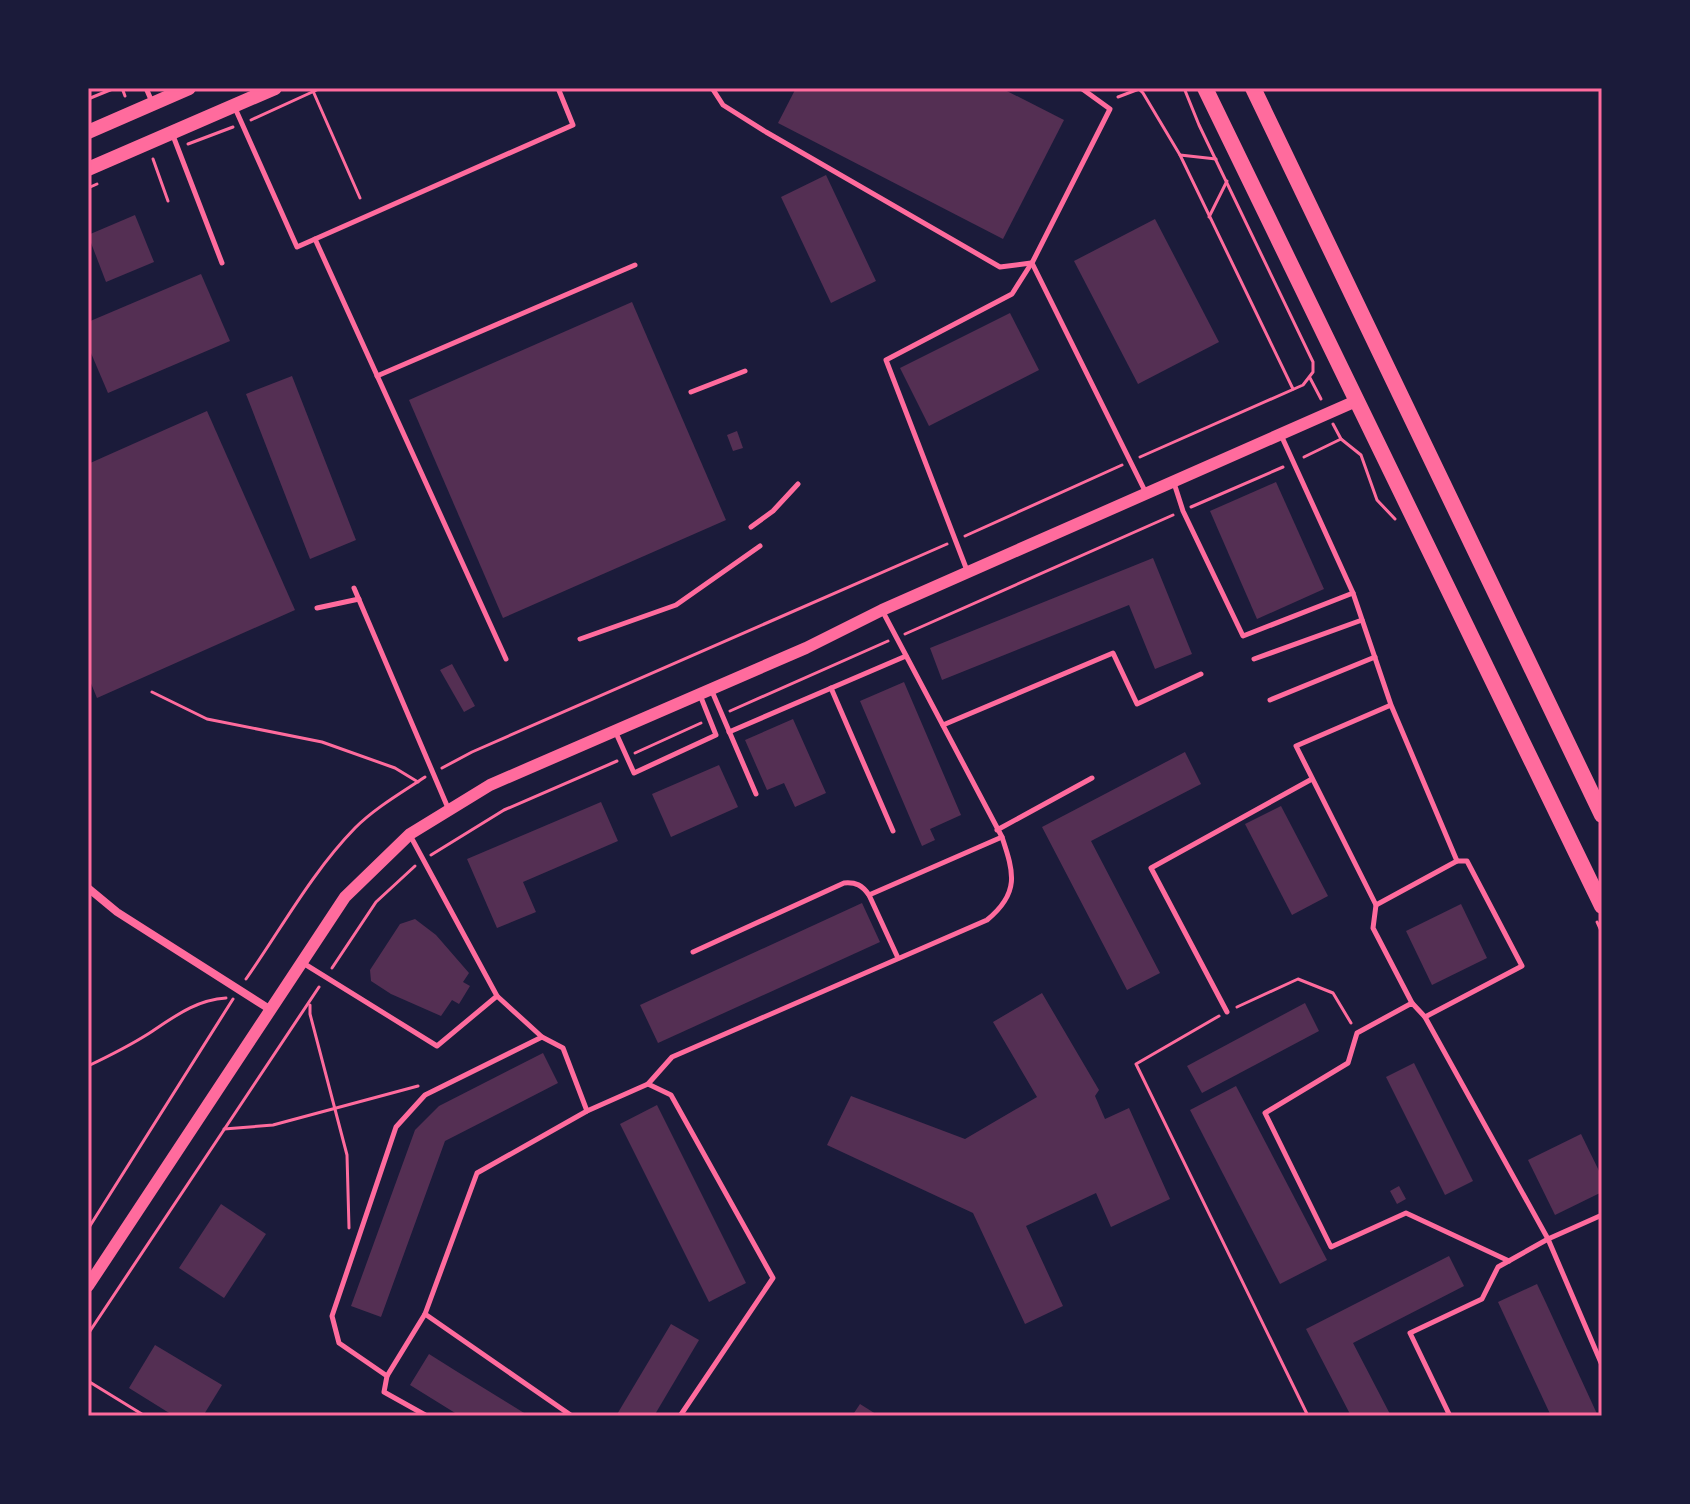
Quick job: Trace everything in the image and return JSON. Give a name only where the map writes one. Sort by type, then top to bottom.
[{"type":"main road","points":[[88,132],[189,88]]},
{"type":"main road","points":[[88,169],[275,88]]},
{"type":"main road","points":[[1205,88],[1602,906]]},
{"type":"main road","points":[[1253,88],[1602,815]]},
{"type":"street","points":[[88,1286],[345,897],[410,834],[490,785],[806,648],[882,610],[1356,401]]},
{"type":"street","points":[[88,888],[117,912],[271,1010]]},
{"type":"lane","points":[[146,88],[153,104]]},
{"type":"lane","points":[[234,105],[297,247],[573,125],[558,88]]},
{"type":"lane","points":[[712,88],[723,105],[755,126],[1000,267],[1032,263]]},
{"type":"lane","points":[[968,573],[886,360],[1012,294],[1032,263],[1110,109],[1081,88]]},
{"type":"lane","points":[[172,132],[222,263]]},
{"type":"lane","points":[[315,239],[506,659]]},
{"type":"lane","points":[[1032,263],[1147,494]]},
{"type":"lane","points":[[377,376],[635,265]]},
{"type":"lane","points":[[691,392],[745,371]]},
{"type":"lane","points":[[1281,434],[1353,593],[1391,705],[1457,861]]},
{"type":"lane","points":[[1174,483],[1183,511],[1243,636],[1353,593]]},
{"type":"lane","points":[[751,527],[773,511],[798,484]]},
{"type":"lane","points":[[580,639],[676,605],[760,546]]},
{"type":"lane","points":[[354,588],[449,810]]},
{"type":"lane","points":[[317,608],[359,599]]},
{"type":"lane","points":[[427,1416],[384,1392],[387,1376],[425,1314],[477,1173],[587,1111],[648,1084],[672,1057],[987,920],[999,910],[1010,889],[1012,876],[1002,837],[882,610]]},
{"type":"lane","points":[[1254,659],[1362,620]]},
{"type":"lane","points":[[943,725],[1113,653],[1137,704],[1201,674]]},
{"type":"lane","points":[[729,732],[906,656]]},
{"type":"lane","points":[[1270,700],[1375,657]]},
{"type":"lane","points":[[831,688],[893,831]]},
{"type":"lane","points":[[705,691],[722,714],[756,794]]},
{"type":"lane","points":[[615,731],[634,773],[716,735],[709,720],[705,691]]},
{"type":"lane","points":[[1391,705],[1296,746],[1376,905],[1373,928],[1412,1003],[1425,1017],[1548,1239],[1602,1365]]},
{"type":"lane","points":[[997,830],[1092,778]]},
{"type":"lane","points":[[1227,1012],[1151,868],[1312,779]]},
{"type":"lane","points":[[410,834],[497,996],[542,1037],[563,1048],[587,1111]]},
{"type":"lane","points":[[869,895],[1002,837]]},
{"type":"lane","points":[[1376,905],[1457,861],[1467,861],[1522,966],[1425,1017]]},
{"type":"lane","points":[[693,952],[844,883],[857,884],[869,895],[898,958]]},
{"type":"lane","points":[[302,963],[437,1046],[497,996]]},
{"type":"lane","points":[[1412,1003],[1357,1033],[1348,1063],[1265,1113],[1331,1247],[1406,1213],[1509,1261]]},
{"type":"lane","points":[[387,1376],[339,1343],[332,1316],[396,1127],[425,1095],[542,1037]]},
{"type":"lane","points":[[648,1084],[671,1095],[773,1278],[680,1416]]},
{"type":"lane","points":[[1450,1416],[1410,1333],[1482,1299],[1498,1267],[1548,1239],[1602,1215]]},
{"type":"lane","points":[[425,1314],[572,1416]]},
{"type":"path","points":[[88,99],[115,88]]},
{"type":"path","points":[[122,88],[125,96]]},
{"type":"path","points":[[178,148],[242,124],[321,88]]},
{"type":"path","points":[[1184,88],[1313,362],[1310,378]]},
{"type":"path","points":[[1118,97],[1139,89],[1143,93],[1180,155],[1293,389]]},
{"type":"path","points":[[313,91],[360,198]]},
{"type":"path","points":[[1180,155],[1216,159]]},
{"type":"path","points":[[153,159],[168,201]]},
{"type":"path","points":[[1208,218],[1227,181]]},
{"type":"path","points":[[88,188],[101,182]]},
{"type":"path","points":[[722,714],[1341,439]]},
{"type":"path","points":[[152,692],[207,719],[322,742],[384,764],[418,782]]},
{"type":"path","points":[[88,1334],[376,902],[422,860],[504,810],[709,720]]},
{"type":"path","points":[[1308,1416],[1136,1064],[1227,1012],[1298,979],[1333,993],[1357,1033]]},
{"type":"path","points":[[88,1066],[138,1040],[183,1009],[214,998],[234,997]]},
{"type":"path","points":[[310,1001],[310,1014],[347,1155],[349,1226],[357,1242]]},
{"type":"path","points":[[224,1129],[273,1125],[428,1083],[441,1087]]},
{"type":"path","points":[[88,1381],[145,1416]]},
{"type":"building","points":[[796,88],[1001,88],[1064,120],[1003,239],[778,123]]},
{"type":"building","points":[[826,175],[876,281],[831,303],[781,197]]},
{"type":"building","points":[[135,215],[154,262],[106,282],[88,235]]},
{"type":"building","points":[[1155,219],[1219,342],[1138,384],[1074,261]]},
{"type":"building","points":[[201,274],[230,341],[108,393],[88,346],[88,322]]},
{"type":"building","points":[[632,302],[726,520],[503,618],[409,400]]},
{"type":"building","points":[[1010,313],[1039,370],[929,426],[900,368]]},
{"type":"building","points":[[292,376],[356,540],[310,559],[246,394]]},
{"type":"building","points":[[207,411],[295,610],[97,698],[88,676],[88,464]]},
{"type":"building","points":[[737,431],[743,448],[733,451],[727,435]]},
{"type":"building","points":[[1276,482],[1324,589],[1257,619],[1210,511]]},
{"type":"building","points":[[1153,558],[1192,654],[1155,669],[1129,605],[942,680],[930,648]]},
{"type":"building","points":[[452,664],[475,706],[464,712],[440,670]]},
{"type":"building","points":[[904,682],[961,815],[930,829],[935,840],[922,846],[860,701]]},
{"type":"building","points":[[793,719],[826,793],[795,807],[784,783],[767,790],[745,740]]},
{"type":"building","points":[[1185,752],[1201,784],[1091,841],[1160,973],[1127,990],[1042,827]]},
{"type":"building","points":[[719,765],[738,807],[671,837],[652,794]]},
{"type":"building","points":[[601,802],[618,841],[523,882],[536,912],[497,928],[467,859]]},
{"type":"building","points":[[1281,806],[1328,896],[1292,915],[1245,824]]},
{"type":"building","points":[[862,903],[880,942],[658,1043],[640,1005]]},
{"type":"building","points":[[1461,904],[1487,958],[1432,985],[1406,931]]},
{"type":"building","points":[[415,919],[436,935],[469,973],[463,982],[470,986],[459,1004],[452,1000],[441,1016],[391,994],[371,981],[370,970],[400,924]]},
{"type":"building","points":[[1042,993],[1099,1090],[1095,1096],[1105,1119],[1129,1108],[1170,1199],[1111,1227],[1096,1193],[1026,1226],[1063,1306],[1025,1324],[973,1213],[827,1145],[851,1096],[965,1139],[1037,1097],[993,1022]]},
{"type":"building","points":[[1305,1003],[1319,1031],[1202,1093],[1187,1066]]},
{"type":"building","points":[[543,1053],[558,1083],[445,1141],[381,1317],[351,1306],[415,1130],[439,1106]]},
{"type":"building","points":[[1414,1063],[1473,1181],[1445,1195],[1386,1077]]},
{"type":"building","points":[[1236,1086],[1327,1260],[1280,1284],[1190,1110]]},
{"type":"building","points":[[657,1105],[746,1283],[709,1302],[620,1124]]},
{"type":"building","points":[[1581,1134],[1602,1177],[1602,1192],[1555,1215],[1528,1160]]},
{"type":"building","points":[[1399,1186],[1406,1199],[1397,1204],[1390,1191]]},
{"type":"building","points":[[221,1204],[266,1234],[224,1298],[179,1268]]},
{"type":"building","points":[[1449,1256],[1464,1286],[1353,1343],[1391,1416],[1351,1416],[1306,1329]]},
{"type":"building","points":[[1537,1284],[1598,1416],[1551,1416],[1498,1302]]},
{"type":"building","points":[[671,1324],[699,1340],[654,1416],[616,1416]]},
{"type":"building","points":[[155,1345],[222,1385],[203,1416],[174,1416],[129,1388]]},
{"type":"building","points":[[429,1354],[529,1416],[460,1416],[410,1385]]},
{"type":"building","points":[[860,1404],[879,1416],[852,1416]]}]
